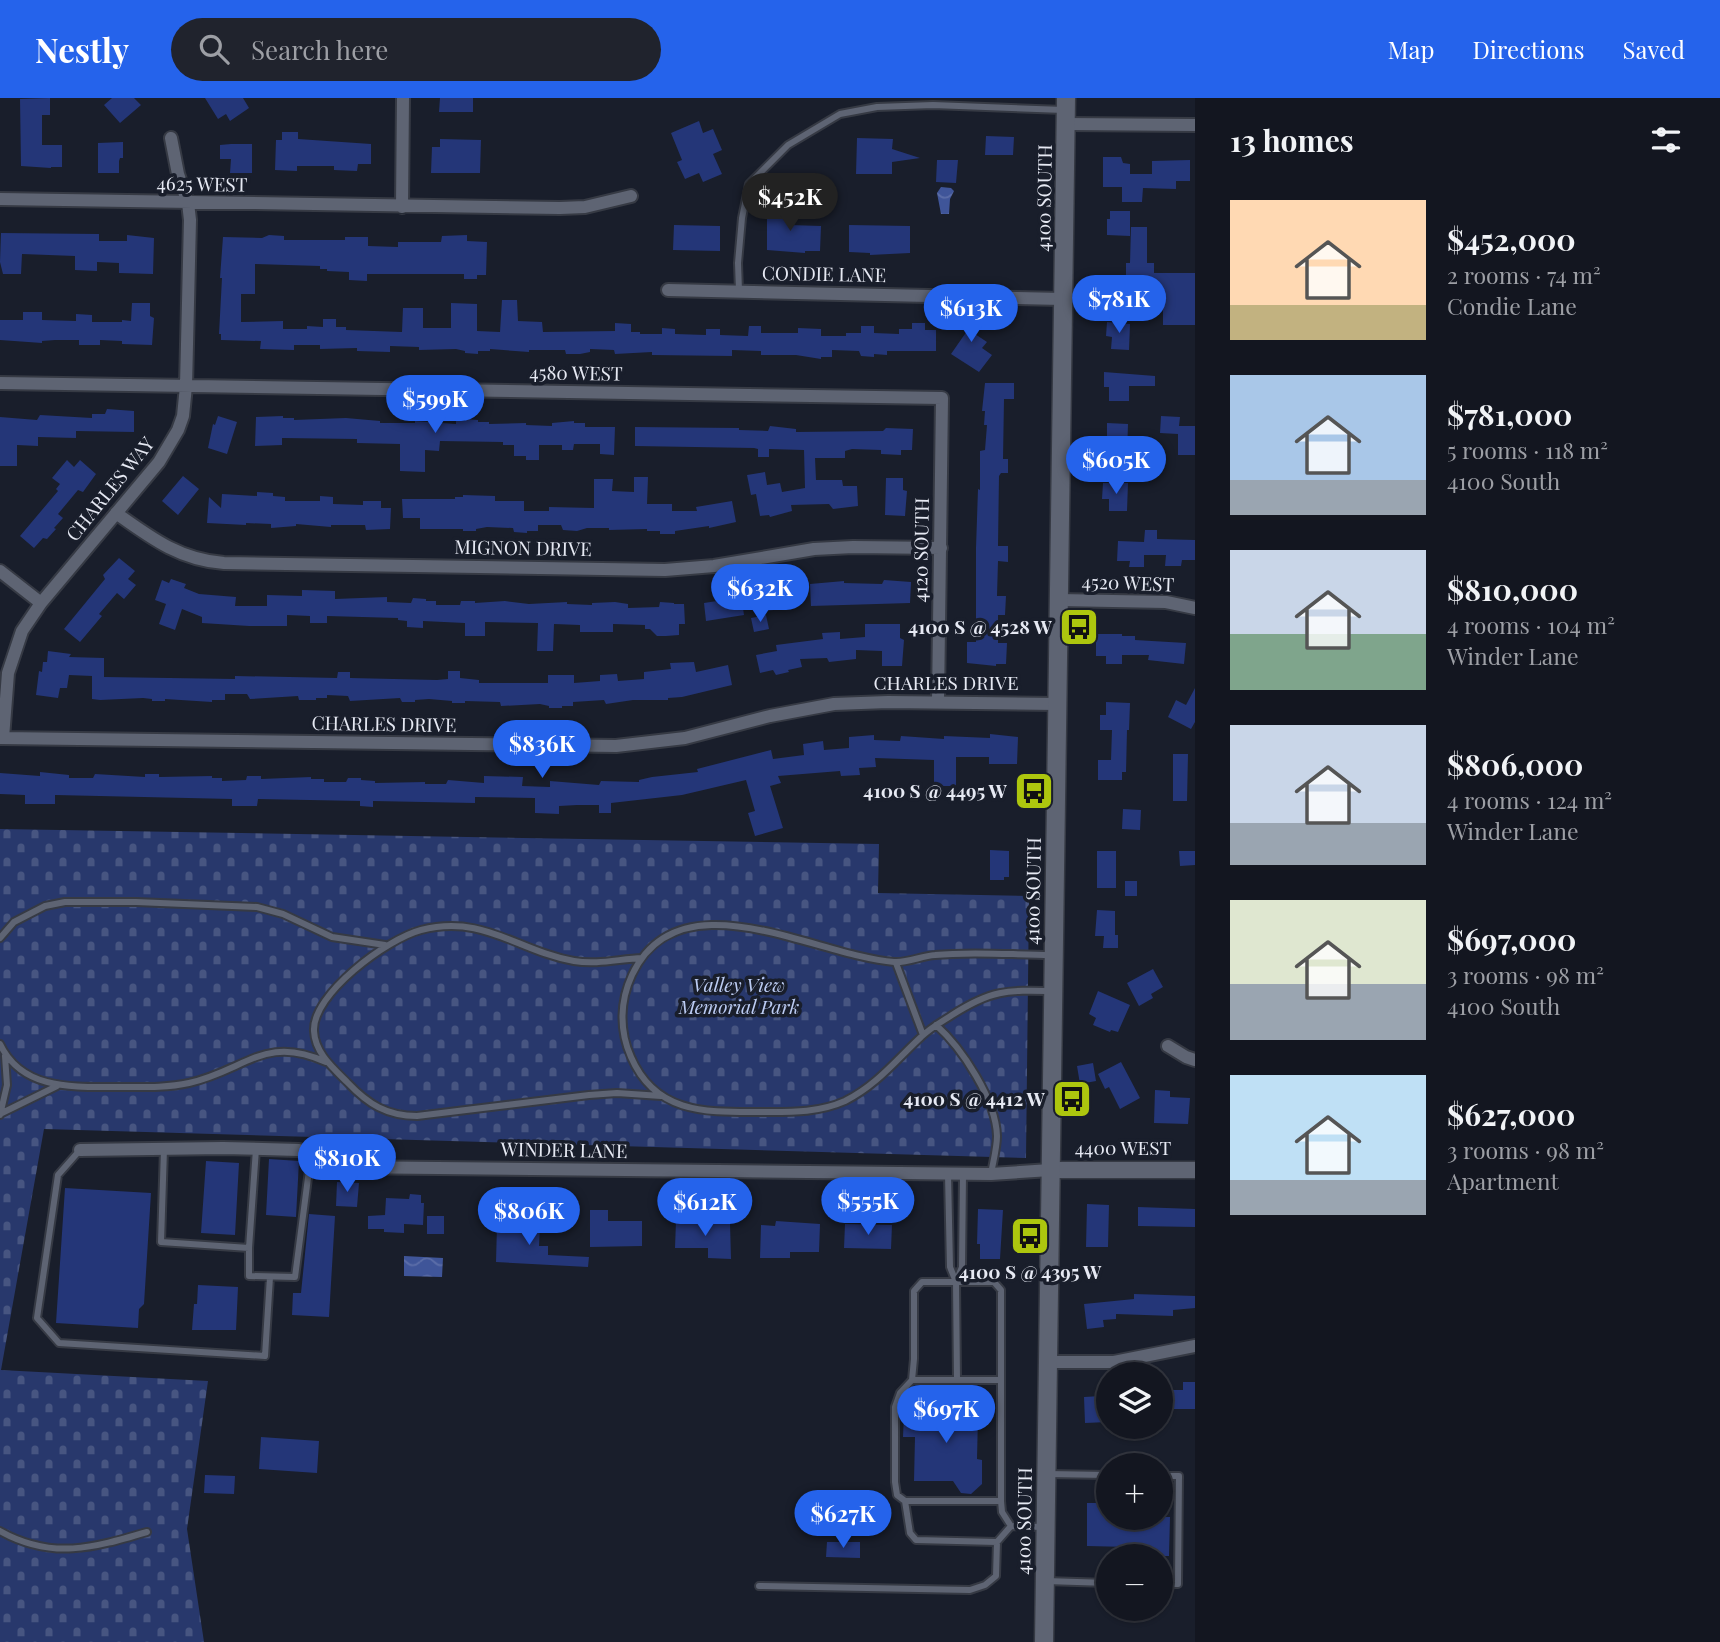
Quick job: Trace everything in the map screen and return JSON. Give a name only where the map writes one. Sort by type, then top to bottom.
[{"type":"main road","name":"4100 SOUTH","points":[[1044,1642],[1066,110]]},
{"type":"street","points":[[402,207],[403,98]]},
{"type":"street","points":[[1066,110],[1195,125]]},
{"type":"street","name":"CHARLES WAY","points":[[2,738],[5,689],[11,657],[22,631],[41,603],[173,442],[183,416],[186,386],[188,203],[178,174],[172,138]]},
{"type":"street","name":"4625 WEST","points":[[0,200],[560,208],[584,206],[631,195]]},
{"type":"street","name":"CONDIE LANE","points":[[668,290],[1063,299]]},
{"type":"street","name":"4580 WEST","points":[[0,383],[942,398]]},
{"type":"street","name":"4120 SOUTH","points":[[939,702],[942,398]]},
{"type":"street","name":"MIGNON DRIVE","points":[[116,513],[164,547],[190,558],[224,563],[664,570],[714,566],[814,549],[941,548]]},
{"type":"street","points":[[0,571],[41,603]]},
{"type":"street","name":"4520 WEST","points":[[1059,600],[1166,602],[1195,608]]},
{"type":"street","name":"CHARLES DRIVE","points":[[2,738],[616,746],[685,738],[770,716],[834,704],[1057,704]]},
{"type":"street","points":[[1168,1046],[1186,1058],[1195,1060]]},
{"type":"street","name":"WINDER LANE","points":[[80,1150],[299,1150],[340,1167],[948,1174],[1050,1170]]},
{"type":"street","name":"4400 WEST","points":[[1050,1170],[1195,1170]]},
{"type":"street","points":[[1048,1362],[1124,1360],[1195,1346]]},
{"type":"lane","points":[[739,291],[741,218],[749,184],[788,145],[839,114],[877,107],[933,105],[1066,110]]},
{"type":"lane","points":[[0,938],[14,922],[55,903],[148,902],[257,907],[284,914],[332,937],[386,945]]},
{"type":"lane","points":[[1053,955],[935,955],[896,963],[717,923],[682,929],[660,941],[642,957],[630,979],[622,1008],[624,1035],[640,1073],[663,1096],[681,1105],[708,1112],[793,1112],[824,1108],[848,1099],[868,1087],[885,1074],[923,1035],[971,1002],[1010,991],[1053,991]]},
{"type":"lane","points":[[642,957],[607,962],[573,961],[494,932],[458,926],[418,931],[386,945],[332,991],[316,1014],[314,1031],[317,1044],[327,1062],[370,1103],[386,1111],[407,1116],[589,1095],[617,1093],[663,1096]]},
{"type":"lane","points":[[896,963],[923,1035]]},
{"type":"lane","points":[[936,1025],[967,1059],[988,1102],[997,1136],[991,1174]]},
{"type":"lane","points":[[0,1044],[5,1054],[27,1074],[57,1086],[159,1087],[184,1084],[207,1078],[278,1050],[307,1053],[327,1062]]},
{"type":"lane","points":[[1,1114],[6,1085],[5,1054]]},
{"type":"lane","points":[[1,1114],[57,1086]]},
{"type":"lane","points":[[164,1149],[161,1242],[249,1248]]},
{"type":"lane","points":[[256,1149],[249,1276],[295,1277],[311,1155]]},
{"type":"lane","points":[[80,1150],[58,1175],[37,1318],[59,1343],[265,1356],[271,1277]]},
{"type":"lane","points":[[948,1174],[950,1267],[956,1282],[957,1380]]},
{"type":"lane","points":[[956,1282],[962,1267],[963,1174]]},
{"type":"lane","points":[[1001,1501],[905,1501],[897,1494],[895,1407],[900,1393],[912,1380],[915,1359],[914,1291],[922,1282],[994,1282],[1001,1290],[1001,1501],[1002,1512],[1011,1526]]},
{"type":"lane","points":[[912,1380],[1001,1380]]},
{"type":"lane","points":[[1046,1474],[1096,1475]]},
{"type":"lane","points":[[1173,1476],[1179,1476],[1178,1584],[1173,1584]]},
{"type":"lane","points":[[905,1501],[909,1533],[916,1540],[997,1542]]},
{"type":"lane","points":[[1011,1526],[1045,1527]]},
{"type":"lane","points":[[760,1586],[970,1590],[985,1585],[996,1576],[997,1542],[1011,1526]]},
{"type":"lane","points":[[0,1531],[35,1545],[63,1550],[107,1544],[147,1532]]},
{"type":"lane","points":[[1044,1581],[1096,1583]]},
{"type":"green space","name":"Valley View Memorial Park","points":[[0,829],[879,844],[878,893],[1029,896],[1026,1158],[44,1129],[1,1370],[208,1381],[187,1529],[204,1642],[0,1642]]},
{"type":"water","points":[[941,187],[954,191],[950,199],[949,214],[941,214],[937,193]]},
{"type":"water","points":[[404,1256],[443,1258],[442,1277],[404,1276]]},
{"type":"building","points":[[50,98],[50,115],[42,115],[42,145],[62,145],[62,167],[21,166],[20,99]]},
{"type":"building","points":[[112,98],[134,98],[141,105],[120,123],[104,105]]},
{"type":"building","points":[[205,98],[243,98],[249,108],[230,121],[226,114],[218,119]]},
{"type":"building","points":[[440,98],[473,98],[473,112],[439,112]]},
{"type":"building","points":[[699,121],[703,133],[713,129],[722,150],[713,154],[722,174],[703,182],[699,173],[685,179],[677,162],[682,160],[671,133]]},
{"type":"building","points":[[282,132],[298,132],[298,139],[371,144],[371,164],[358,164],[357,171],[334,170],[334,166],[297,166],[297,171],[275,170],[276,140],[282,140]]},
{"type":"building","points":[[986,136],[1014,137],[1013,155],[985,155]]},
{"type":"building","points":[[857,138],[893,139],[892,149],[920,158],[892,162],[892,174],[856,174]]},
{"type":"building","points":[[440,139],[481,140],[480,173],[431,173],[432,147],[440,147]]},
{"type":"building","points":[[123,142],[119,173],[98,173],[98,143]]},
{"type":"building","points":[[252,144],[252,173],[230,173],[231,159],[220,159],[220,145]]},
{"type":"building","points":[[1103,157],[1121,157],[1123,163],[1130,164],[1130,174],[1152,174],[1152,161],[1190,160],[1190,181],[1176,181],[1176,189],[1143,188],[1142,202],[1122,202],[1122,187],[1103,187]]},
{"type":"building","points":[[937,160],[958,160],[956,183],[936,182]]},
{"type":"building","points":[[767,205],[784,206],[784,214],[791,214],[790,225],[821,226],[820,251],[805,253],[767,250]]},
{"type":"building","points":[[1110,211],[1130,211],[1130,236],[1107,235]]},
{"type":"building","points":[[674,225],[720,226],[720,251],[673,250]]},
{"type":"building","points":[[849,225],[910,226],[910,253],[870,255],[849,252]]},
{"type":"building","points":[[1131,227],[1147,227],[1147,263],[1154,263],[1154,273],[1195,273],[1195,325],[1163,325],[1163,308],[1126,308],[1126,263],[1130,263]]},
{"type":"building","points":[[1,233],[99,234],[99,241],[127,241],[127,235],[154,238],[153,274],[119,273],[119,263],[97,262],[97,271],[75,270],[75,256],[22,254],[21,274],[3,274],[0,262]]},
{"type":"building","points":[[269,235],[284,236],[284,240],[345,240],[345,237],[368,237],[368,246],[398,247],[398,242],[441,242],[442,236],[467,235],[467,241],[487,242],[486,275],[477,275],[477,279],[464,279],[464,274],[367,274],[367,281],[349,280],[349,272],[327,271],[320,269],[320,266],[255,264],[255,294],[241,294],[241,322],[283,321],[283,329],[307,329],[307,326],[323,327],[323,319],[336,319],[336,327],[346,327],[346,330],[402,332],[403,308],[423,308],[423,328],[451,328],[451,303],[477,304],[477,331],[500,332],[502,300],[517,300],[518,321],[542,322],[543,332],[615,331],[615,323],[631,324],[631,332],[640,334],[662,334],[662,328],[675,329],[675,334],[706,335],[706,329],[720,329],[720,335],[748,336],[749,326],[761,326],[761,333],[798,333],[798,328],[821,329],[821,336],[846,336],[846,333],[861,333],[861,326],[874,326],[874,333],[899,334],[899,329],[912,329],[912,323],[925,323],[925,330],[936,330],[936,351],[887,351],[887,355],[874,354],[874,357],[861,356],[859,351],[832,350],[832,357],[821,359],[732,350],[732,356],[652,355],[652,352],[615,354],[614,350],[590,349],[590,352],[580,354],[566,354],[565,350],[529,352],[490,349],[478,351],[478,354],[456,349],[419,350],[419,347],[390,346],[390,352],[357,351],[357,348],[320,349],[320,345],[294,345],[294,350],[260,349],[261,341],[221,340],[220,278],[223,237],[262,238]]},
{"type":"building","points":[[132,303],[150,303],[150,316],[154,318],[152,345],[100,340],[100,345],[79,345],[79,340],[42,343],[0,340],[0,320],[23,320],[23,312],[42,312],[42,320],[76,321],[76,314],[92,315],[92,322],[122,322],[131,321]]},
{"type":"building","points":[[961,311],[977,317],[972,332],[987,342],[982,348],[992,355],[979,372],[951,354],[967,331],[955,327]]},
{"type":"building","points":[[1107,322],[1130,324],[1129,350],[1111,349],[1112,337],[1106,336]]},
{"type":"building","points":[[1104,372],[1155,376],[1155,386],[1129,386],[1129,401],[1109,401],[1109,387],[1104,387]]},
{"type":"building","points":[[985,383],[1014,383],[1014,399],[1004,399],[1003,459],[1008,459],[1008,473],[1001,473],[999,476],[998,546],[1008,546],[1008,562],[998,561],[997,596],[1006,596],[1005,615],[998,615],[998,643],[1007,643],[1006,664],[996,666],[967,663],[967,642],[976,642],[978,489],[980,490],[980,451],[985,450],[987,425],[984,425],[985,411],[982,411]]},
{"type":"building","points":[[107,409],[134,411],[134,432],[76,431],[76,438],[38,437],[38,446],[17,445],[17,466],[0,466],[0,417],[37,420],[40,415],[92,418],[92,414],[105,414]]},
{"type":"building","points":[[218,416],[237,422],[227,454],[208,448],[213,424],[215,425]]},
{"type":"building","points":[[283,416],[294,420],[346,418],[380,423],[415,421],[456,424],[456,421],[465,419],[489,424],[526,423],[552,426],[552,423],[574,421],[585,423],[585,427],[615,427],[614,455],[600,454],[600,444],[574,444],[573,450],[562,450],[562,445],[539,445],[539,460],[526,460],[526,456],[514,456],[514,445],[503,445],[503,442],[440,441],[439,451],[425,450],[425,472],[400,471],[400,444],[357,443],[357,439],[282,438],[282,445],[255,446],[256,417]]},
{"type":"building","points":[[1161,416],[1180,417],[1179,426],[1195,426],[1195,455],[1178,455],[1178,434],[1160,433]]},
{"type":"building","points":[[1107,423],[1128,424],[1127,455],[1113,454],[1107,437]]},
{"type":"building","points":[[770,426],[796,429],[796,432],[913,429],[912,450],[901,450],[901,455],[881,454],[881,450],[852,449],[845,451],[845,458],[815,458],[816,480],[842,480],[843,486],[857,486],[858,506],[833,509],[829,504],[791,505],[792,511],[770,517],[760,516],[756,494],[751,495],[747,475],[765,472],[767,485],[780,483],[782,492],[805,488],[804,450],[769,449],[769,457],[758,457],[758,449],[754,448],[635,446],[635,427],[739,428],[768,431]]},
{"type":"building","points":[[1120,456],[1141,457],[1141,471],[1120,471]]},
{"type":"building","points":[[67,460],[74,467],[80,460],[96,474],[83,492],[78,490],[58,514],[63,518],[54,528],[56,529],[34,548],[20,536],[58,491],[56,489],[60,484],[52,478]]},
{"type":"building","points":[[183,476],[199,489],[178,515],[162,501]]},
{"type":"building","points":[[634,477],[648,477],[647,504],[672,504],[672,511],[697,511],[696,507],[732,501],[736,522],[675,531],[675,534],[660,534],[660,531],[647,529],[563,530],[561,525],[538,525],[538,531],[527,533],[514,532],[513,528],[487,527],[476,531],[420,529],[420,518],[403,518],[402,499],[455,499],[463,495],[495,496],[495,501],[524,501],[524,511],[549,511],[549,507],[594,508],[594,479],[613,479],[612,491],[634,492]]},
{"type":"building","points":[[886,478],[903,478],[903,490],[907,491],[905,516],[885,515]]},
{"type":"building","points":[[1103,483],[1128,483],[1127,511],[1109,511],[1109,499],[1102,499]]},
{"type":"building","points":[[257,492],[273,493],[273,496],[285,497],[285,501],[320,501],[320,496],[333,497],[333,504],[363,505],[363,501],[381,501],[381,508],[391,508],[390,529],[366,530],[365,525],[331,527],[296,524],[271,528],[271,524],[207,523],[209,497],[221,508],[222,494],[257,496]]},
{"type":"building","points":[[1145,530],[1157,530],[1157,539],[1195,540],[1195,560],[1182,560],[1181,566],[1165,566],[1166,555],[1144,555],[1144,567],[1129,567],[1130,561],[1117,561],[1118,541],[1144,542]]},
{"type":"building","points":[[119,558],[135,571],[128,579],[136,585],[124,599],[117,593],[80,642],[64,629],[105,579],[103,575]]},
{"type":"building","points":[[171,579],[186,584],[184,588],[199,594],[236,597],[235,606],[267,606],[267,595],[302,596],[302,590],[335,591],[335,599],[387,597],[387,602],[411,603],[413,598],[436,601],[436,605],[460,605],[461,601],[529,604],[567,602],[592,605],[615,602],[628,604],[628,608],[659,607],[660,602],[684,604],[685,624],[679,624],[679,635],[657,636],[650,629],[645,629],[645,625],[613,624],[613,632],[580,632],[580,625],[554,624],[553,651],[537,651],[538,623],[485,622],[485,636],[465,636],[465,623],[423,621],[423,628],[407,627],[407,621],[398,618],[327,616],[327,623],[310,623],[310,616],[287,615],[287,626],[249,626],[202,623],[202,617],[182,609],[175,630],[159,624],[166,604],[155,600],[162,580],[169,583]]},
{"type":"building","points":[[884,580],[911,582],[910,603],[811,606],[810,584],[844,581],[882,584]]},
{"type":"building","points":[[788,588],[791,608],[765,611],[762,592]]},
{"type":"building","points":[[741,595],[744,615],[706,621],[704,603],[717,601],[717,596]]},
{"type":"building","points":[[766,615],[769,629],[754,632],[751,618]]},
{"type":"building","points":[[865,624],[900,624],[900,638],[904,640],[902,666],[882,666],[882,651],[856,650],[856,659],[829,662],[827,658],[800,659],[802,667],[788,670],[789,672],[776,675],[773,670],[760,673],[756,655],[777,651],[776,645],[823,639],[822,633],[840,632],[840,639],[865,637]]},
{"type":"building","points":[[1096,634],[1122,634],[1135,636],[1135,640],[1186,643],[1184,664],[1148,660],[1149,655],[1122,655],[1122,664],[1106,664],[1106,656],[1096,656]]},
{"type":"building","points":[[48,651],[71,654],[69,657],[104,658],[104,677],[337,678],[338,672],[350,672],[350,678],[437,680],[448,679],[448,671],[460,671],[460,678],[479,680],[479,683],[548,683],[548,675],[574,675],[574,683],[600,681],[600,675],[617,674],[618,681],[644,679],[644,672],[671,669],[670,663],[694,662],[696,672],[728,665],[732,685],[668,700],[633,700],[606,704],[604,700],[573,702],[573,706],[549,708],[540,704],[501,706],[500,702],[452,703],[429,699],[415,702],[402,702],[400,698],[350,701],[348,696],[327,695],[327,698],[316,700],[299,700],[298,696],[250,699],[247,694],[225,694],[225,700],[212,702],[165,699],[152,701],[143,698],[100,700],[92,699],[92,676],[69,675],[67,688],[60,688],[58,698],[36,695],[39,671],[42,672],[43,662],[47,662]]},
{"type":"building","points":[[1195,688],[1195,722],[1191,729],[1168,717],[1176,700],[1186,705]]},
{"type":"building","points":[[1106,702],[1130,703],[1126,772],[1122,772],[1122,780],[1098,780],[1098,760],[1111,760],[1112,730],[1100,730],[1100,715],[1106,715]]},
{"type":"building","points":[[990,734],[1018,737],[1017,764],[989,764],[989,757],[956,757],[956,786],[934,786],[934,760],[875,758],[876,767],[859,768],[860,775],[841,776],[840,771],[778,776],[781,783],[770,786],[783,828],[755,836],[748,813],[755,811],[746,780],[682,795],[611,803],[611,813],[599,813],[599,805],[577,805],[559,806],[559,814],[535,813],[535,798],[475,797],[475,803],[373,801],[373,807],[360,806],[360,801],[258,799],[257,806],[232,806],[232,799],[55,795],[55,804],[25,804],[25,795],[0,794],[0,773],[40,776],[40,772],[69,775],[69,778],[93,778],[95,774],[145,777],[145,774],[159,774],[159,777],[212,776],[222,778],[222,781],[261,776],[261,779],[311,777],[324,779],[324,782],[346,782],[348,778],[361,778],[375,783],[425,784],[446,784],[448,780],[484,783],[484,776],[523,777],[522,786],[550,787],[550,781],[599,785],[601,781],[639,782],[652,777],[698,772],[697,769],[771,750],[773,759],[804,755],[803,744],[823,741],[824,750],[849,748],[849,737],[874,735],[874,740],[900,741],[901,736],[990,738]]},
{"type":"building","points":[[1173,754],[1188,754],[1187,801],[1173,801]]},
{"type":"building","points":[[1123,809],[1141,810],[1140,830],[1122,829]]},
{"type":"building","points":[[990,850],[1009,851],[1009,877],[1004,877],[1004,880],[990,880]]},
{"type":"building","points":[[1097,851],[1116,851],[1116,888],[1097,888]]},
{"type":"building","points":[[1179,851],[1195,851],[1195,865],[1180,866]]},
{"type":"building","points":[[1125,881],[1137,881],[1137,896],[1125,896]]},
{"type":"building","points":[[1097,910],[1115,911],[1118,948],[1103,948],[1104,936],[1095,936]]},
{"type":"building","points":[[1153,969],[1163,987],[1151,994],[1153,998],[1139,1006],[1127,983]]},
{"type":"building","points":[[1098,991],[1130,1005],[1118,1032],[1110,1032],[1093,1025],[1096,1018],[1089,1014]]},
{"type":"building","points":[[1121,1062],[1140,1098],[1120,1109],[1109,1087],[1105,1089],[1098,1074]]},
{"type":"building","points":[[1093,1063],[1096,1081],[1080,1084],[1077,1066]]},
{"type":"building","points":[[1155,1090],[1170,1091],[1170,1097],[1190,1098],[1188,1124],[1154,1123]]},
{"type":"building","points":[[269,1159],[299,1161],[296,1217],[266,1215]]},
{"type":"building","points":[[206,1161],[239,1163],[235,1235],[201,1233]]},
{"type":"building","points":[[337,1182],[359,1183],[357,1207],[336,1206]]},
{"type":"building","points":[[65,1188],[151,1193],[144,1304],[139,1309],[138,1328],[56,1323]]},
{"type":"building","points":[[410,1194],[421,1195],[421,1203],[424,1203],[423,1225],[404,1224],[404,1233],[368,1229],[368,1216],[385,1215],[386,1198],[409,1199]]},
{"type":"building","points":[[1087,1204],[1109,1205],[1108,1247],[1086,1247]]},
{"type":"building","points":[[1138,1207],[1195,1209],[1195,1227],[1138,1226]]},
{"type":"building","points":[[978,1209],[1003,1210],[1000,1259],[980,1259],[980,1244],[977,1244]]},
{"type":"building","points":[[590,1210],[608,1210],[608,1221],[642,1221],[642,1246],[590,1247]]},
{"type":"building","points":[[309,1214],[335,1216],[329,1317],[292,1315],[293,1293],[301,1293]]},
{"type":"building","points":[[427,1216],[444,1216],[444,1234],[427,1234]]},
{"type":"building","points":[[676,1221],[730,1223],[731,1259],[708,1258],[708,1248],[675,1248]]},
{"type":"building","points":[[776,1221],[820,1224],[819,1252],[790,1252],[790,1258],[760,1258],[761,1225],[775,1226]]},
{"type":"building","points":[[540,1224],[539,1246],[548,1246],[548,1255],[589,1257],[588,1267],[496,1262],[497,1225]]},
{"type":"building","points":[[845,1224],[892,1225],[891,1249],[844,1248]]},
{"type":"building","points":[[198,1285],[238,1287],[236,1330],[192,1330]]},
{"type":"building","points":[[1134,1294],[1195,1296],[1195,1308],[1173,1310],[1173,1316],[1116,1314],[1116,1319],[1103,1320],[1104,1327],[1087,1329],[1084,1304],[1134,1299]]},
{"type":"building","points":[[1183,1382],[1195,1382],[1195,1409],[1173,1409],[1173,1390],[1183,1390]]},
{"type":"building","points":[[1096,1396],[1096,1423],[1085,1423],[1084,1397]]},
{"type":"building","points":[[931,1402],[971,1403],[970,1415],[978,1416],[977,1459],[982,1460],[982,1484],[971,1494],[961,1493],[953,1481],[914,1481],[915,1437],[903,1437],[904,1414],[931,1414]]},
{"type":"building","points":[[261,1437],[319,1441],[317,1473],[259,1469]]},
{"type":"building","points":[[205,1475],[235,1476],[234,1494],[204,1493]]},
{"type":"building","points":[[1087,1503],[1096,1503],[1096,1530],[1170,1530],[1169,1544],[1087,1546]]},
{"type":"building","points":[[827,1542],[860,1542],[860,1558],[826,1557]]},
{"type":"place","name":"4100 S @ 4528 W","points":[[1079,627]]},
{"type":"place","name":"4100 S @ 4495 W","points":[[1034,791]]},
{"type":"place","name":"4100 S @ 4412 W","points":[[1072,1099]]},
{"type":"place","name":"4100 S @ 4395 W","points":[[1030,1236]]}]
